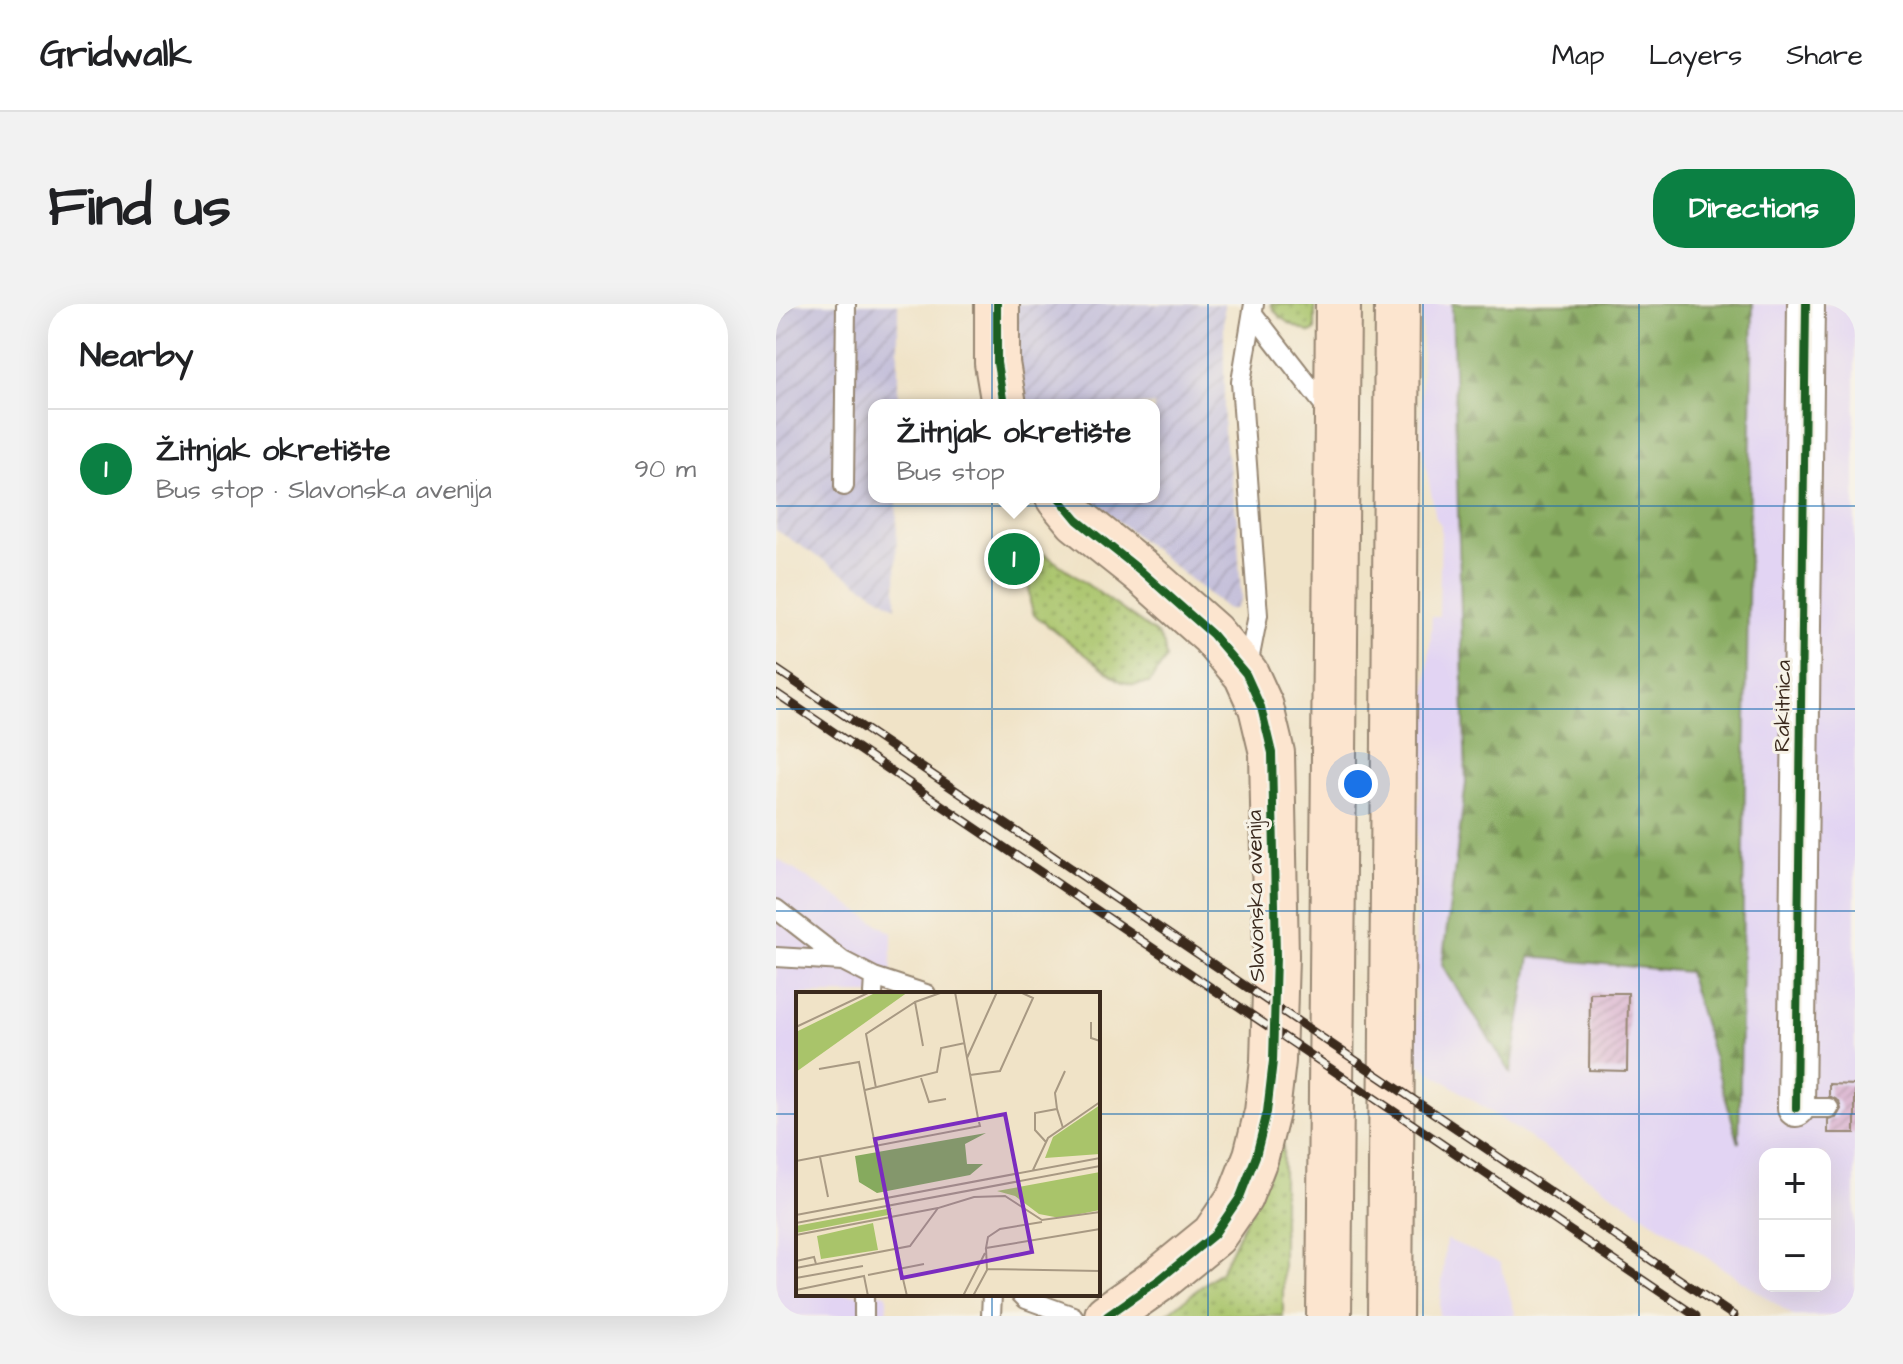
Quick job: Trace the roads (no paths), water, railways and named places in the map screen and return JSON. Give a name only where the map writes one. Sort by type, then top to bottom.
[{"type":"main road","points":[[997,304],[997,363],[1003,399]]},
{"type":"main road","points":[[1329,1316],[1338,304]]},
{"type":"main road","points":[[1390,1316],[1397,304]]},
{"type":"main road","name":"Slavonska avenija","points":[[1063,503],[1077,520],[1212,634],[1246,674],[1261,707],[1272,753],[1276,956],[1273,1061],[1267,1112],[1256,1156],[1240,1197],[1214,1235],[1160,1279],[1107,1316]]},
{"type":"street","name":"Rakitnica","points":[[1806,304],[1812,1108]]},
{"type":"lane","points":[[844,486],[846,304]]},
{"type":"lane","points":[[1254,310],[1337,422]]},
{"type":"lane","points":[[1246,674],[1258,615],[1241,382],[1254,310]]},
{"type":"lane","points":[[776,909],[874,986],[913,992]]},
{"type":"lane","points":[[776,957],[843,961]]},
{"type":"lane","points":[[991,1316],[992,1296]]},
{"type":"lane","points":[[1023,1296],[1073,1316]]},
{"type":"railway","points":[[776,669],[1734,1316]]},
{"type":"railway","points":[[776,693],[1696,1316]]},
{"type":"place","name":"Žitnjak okretište","points":[[1014,559]]}]
